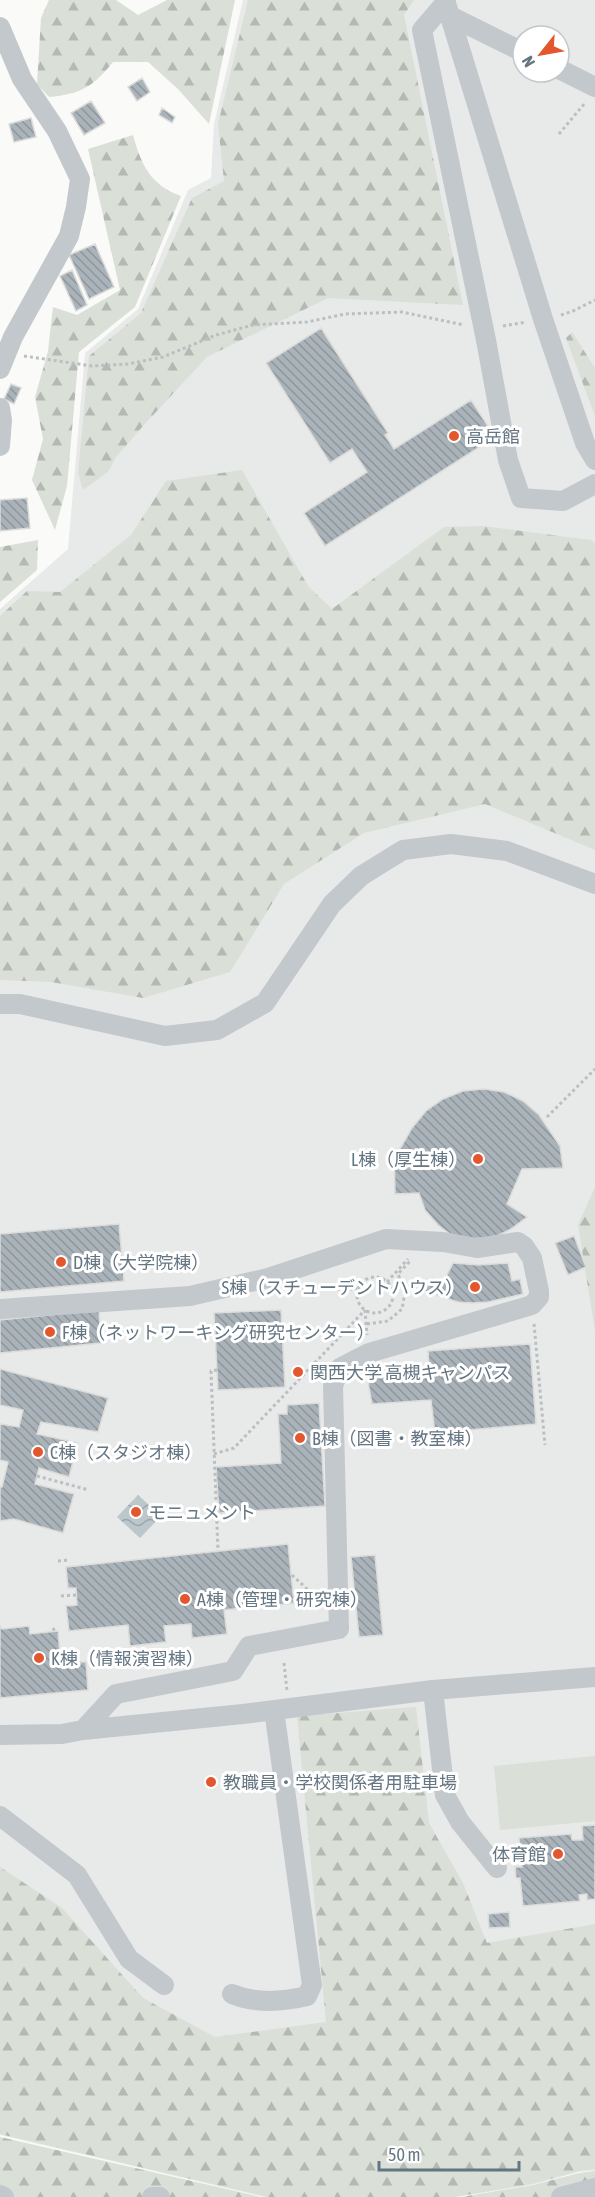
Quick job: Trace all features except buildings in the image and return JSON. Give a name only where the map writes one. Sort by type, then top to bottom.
[{"type":"street","points":[[447,6],[511,45]]},
{"type":"street","points":[[447,6],[543,319],[585,443],[595,460]]},
{"type":"street","points":[[447,6],[422,30],[508,460],[521,498],[563,501],[595,484]]},
{"type":"street","points":[[0,27],[22,79],[57,131],[80,179],[69,236],[14,337],[4,361]]},
{"type":"street","points":[[571,78],[591,94]]},
{"type":"street","points":[[0,408],[3,420],[0,446]]},
{"type":"street","points":[[0,1004],[20,1004],[165,1036],[217,1030],[264,1003],[332,904],[361,876],[403,850],[451,844],[507,851],[595,884]]},
{"type":"street","points":[[0,1309],[189,1296],[280,1274],[386,1239],[443,1242],[477,1248],[518,1242],[524,1246],[532,1258],[539,1291],[539,1297],[532,1305],[369,1353],[340,1368],[333,1386],[339,1629],[249,1646],[233,1671],[116,1694],[83,1730]]},
{"type":"street","points":[[0,1735],[62,1734],[433,1690],[595,1677]]},
{"type":"street","points":[[433,1690],[445,1795],[460,1822],[497,1868]]},
{"type":"street","points":[[232,1994],[241,1998],[269,2002],[291,2000],[307,1996],[312,1985],[281,1709]]},
{"type":"street","points":[[0,1816],[77,1875],[129,1959],[165,1986]]},
{"type":"street","points":[[561,2197],[595,2188]]},
{"type":"street","points":[[152,2197],[160,2197]]},
{"type":"path","points":[[559,134],[591,94]]},
{"type":"path","points":[[4,361],[92,366],[128,364],[163,357],[216,335],[253,326],[307,322],[345,314],[402,312],[483,329],[573,312],[595,300]]},
{"type":"path","points":[[547,1117],[595,1069]]},
{"type":"path","points":[[280,1274],[298,1288],[358,1289]]},
{"type":"path","points":[[365,1310],[377,1313],[391,1304],[393,1292],[387,1282],[377,1277],[365,1280],[358,1289],[358,1300],[365,1310],[369,1353]]},
{"type":"path","points":[[367,1324],[388,1321],[402,1309],[405,1292],[400,1278]]},
{"type":"path","points":[[532,1305],[545,1445]]},
{"type":"path","points":[[214,1454],[234,1448],[365,1310]]},
{"type":"path","points":[[217,1370],[211,1371],[218,1551]]},
{"type":"path","points":[[37,1476],[88,1490]]},
{"type":"path","points":[[58,1561],[68,1560]]},
{"type":"path","points":[[292,1575],[339,1617]]},
{"type":"path","points":[[61,1596],[76,1595]]},
{"type":"path","points":[[281,1709],[284,1664]]},
{"type":"shaded area","name":"関西大学 高槻キャンパス","points":[[243,0],[595,0],[595,2171],[579,2172],[532,2185],[456,2197],[264,2197],[0,2135],[0,609],[68,549],[85,353],[138,309],[188,190],[211,178],[214,124]]},
{"type":"green space","points":[[49,0],[116,0],[138,15],[167,0],[235,0],[209,124],[178,89],[148,62],[113,62],[99,78],[86,88],[70,94],[49,97],[37,84],[41,18]]},
{"type":"green space","points":[[248,0],[414,0],[404,15],[463,305],[328,298],[207,357],[116,457],[108,472],[83,490],[78,473],[89,356],[141,313],[192,198],[224,181],[218,124]]},
{"type":"green space","points":[[133,135],[144,164],[154,180],[181,196],[135,307],[79,352],[67,486],[55,530],[32,480],[43,439],[35,397],[48,351],[53,307],[77,315],[120,290],[88,149]]},
{"type":"green space","points":[[572,332],[595,368],[595,416],[566,338]]},
{"type":"green space","points":[[242,470],[308,586],[332,609],[444,527],[482,526],[591,540],[595,543],[595,850],[485,804],[364,833],[284,884],[230,972],[143,998],[51,982],[0,980],[0,616],[27,591],[60,592],[131,535],[166,481]]},
{"type":"green space","points":[[38,540],[37,570],[0,602],[0,547]]},
{"type":"green space","points":[[595,1187],[595,1331],[578,1225]]},
{"type":"green space","points":[[416,1707],[429,1823],[463,1883],[487,1943],[595,1924],[595,2169],[532,2184],[454,2197],[268,2197],[0,2134],[0,1867],[62,1908],[143,1998],[215,2037],[326,2022],[297,1716]]},
{"type":"green space","points":[[595,1756],[595,1821],[500,1830],[494,1766]]},
{"type":"green space","points":[[0,2137],[261,2197],[0,2197]]},
{"type":"green space","points":[[595,2171],[595,2197],[461,2197],[533,2185]]},
{"type":"water","points":[[138,1495],[161,1516],[140,1538],[117,1517]]},
{"type":"place","name":"高岳館","points":[[454,436]]},
{"type":"place","name":"L棟（厚生棟）","points":[[478,1159]]},
{"type":"place","name":"D棟（大学院棟）","points":[[61,1262]]},
{"type":"place","name":"S棟（スチューデントハウス）","points":[[475,1287]]},
{"type":"place","name":"F棟（ネットワーキング研究センター）","points":[[50,1332]]},
{"type":"place","name":"関西大学 高槻キャンパス","points":[[298,1372]]},
{"type":"place","name":"B棟（図書・教室棟）","points":[[300,1438]]},
{"type":"place","name":"C棟（スタジオ棟）","points":[[38,1452]]},
{"type":"place","name":"モニュメント","points":[[136,1512]]},
{"type":"place","name":"A棟（管理・研究棟）","points":[[185,1599]]},
{"type":"place","name":"K棟（情報演習棟）","points":[[39,1658]]},
{"type":"place","name":"教職員・学校関係者用駐車場","points":[[211,1782]]},
{"type":"place","name":"体育館","points":[[558,1854]]}]
